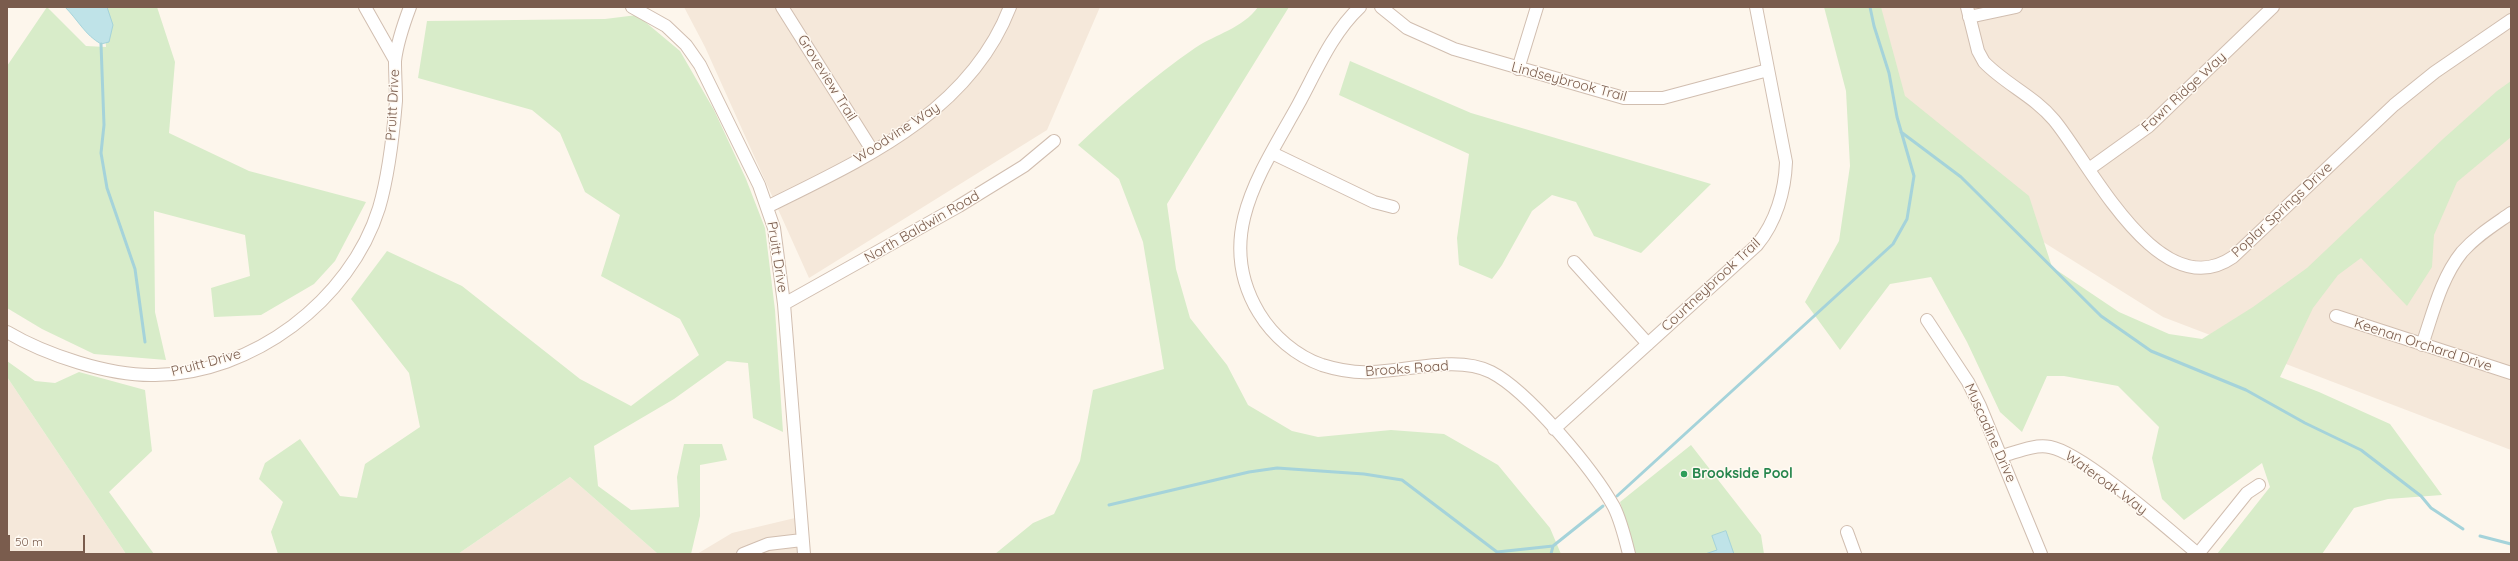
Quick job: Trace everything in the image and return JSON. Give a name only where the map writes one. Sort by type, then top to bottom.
[{"type":"street","points":[[364,7],[395,60]]},
{"type":"street","name":"Pruitt Drive","points":[[7,332],[36,346],[97,366],[122,372],[153,375],[192,370],[227,361],[258,348],[291,327],[318,306],[336,286],[354,260],[379,209],[392,142],[396,99],[395,60],[410,7]]},
{"type":"street","name":"Pruitt Drive","points":[[632,7],[666,26],[691,52],[736,136],[767,207],[774,228],[784,304],[804,554]]},
{"type":"street","name":"Groveview Trail","points":[[782,7],[840,96],[872,150]]},
{"type":"street","name":"Woodvine Way","points":[[767,207],[872,150],[936,110],[961,86],[991,48],[1010,7]]},
{"type":"street","name":"Brooks Road","points":[[1360,7],[1334,40],[1272,153],[1243,214],[1239,251],[1242,274],[1250,296],[1261,317],[1278,337],[1310,360],[1337,369],[1373,372],[1441,365],[1483,369],[1514,388],[1554,429],[1604,491],[1618,517],[1629,554]]},
{"type":"street","name":"Lindseybrook Trail","points":[[1381,7],[1402,24],[1425,38],[1518,69],[1606,95],[1644,100],[1685,94],[1768,70]]},
{"type":"street","points":[[1518,69],[1537,7]]},
{"type":"street","name":"Courtneybrook Trail","points":[[1554,429],[1757,244],[1773,220],[1784,186],[1786,162],[1756,7]]},
{"type":"street","points":[[1968,12],[2016,7]]},
{"type":"street","name":"Fawn Ridge Way","points":[[2089,169],[2148,126],[2273,7]]},
{"type":"street","name":"Poplar Springs Drive","points":[[1968,12],[1978,51],[1984,62],[2045,110],[2089,169],[2124,220],[2171,259],[2194,268],[2214,266],[2233,257],[2413,88],[2511,20]]},
{"type":"street","name":"North Baldwin Road","points":[[784,304],[959,206],[1024,166],[1054,141]]},
{"type":"street","points":[[1272,153],[1374,202],[1393,207]]},
{"type":"street","points":[[2422,345],[2442,286],[2453,265],[2473,240],[2511,213]]},
{"type":"street","points":[[1574,262],[1648,344]]},
{"type":"street","name":"Keenan Orchard Drive","points":[[2336,316],[2511,373]]},
{"type":"street","name":"Muscadine Drive","points":[[1927,320],[1968,382],[2002,456],[2041,554]]},
{"type":"street","name":"Wateroak Way","points":[[2002,456],[2035,447],[2048,446],[2066,452],[2101,477],[2198,554]]},
{"type":"street","points":[[2198,554],[2247,493],[2259,485]]},
{"type":"street","points":[[1847,532],[1855,554]]},
{"type":"street","points":[[743,554],[768,544],[802,540]]},
{"type":"shaded area","points":[[684,7],[1100,7],[1047,130],[809,278],[705,47]]},
{"type":"shaded area","points":[[1850,7],[2511,7],[2511,450],[2163,317],[1973,198],[1869,102]]},
{"type":"shaded area","points":[[7,377],[126,554],[7,554]]},
{"type":"shaded area","points":[[570,477],[658,554],[458,554]]},
{"type":"shaded area","points":[[795,518],[798,554],[697,554],[732,533]]},
{"type":"green space","points":[[47,7],[86,46],[106,47],[103,7],[157,7],[175,62],[169,133],[249,171],[366,202],[335,261],[314,284],[261,315],[214,317],[211,288],[250,276],[245,235],[154,211],[155,312],[166,360],[94,354],[42,329],[7,308],[7,66]]},
{"type":"green space","points":[[1258,7],[1289,7],[1167,204],[1176,269],[1190,318],[1227,365],[1248,405],[1292,431],[1318,437],[1391,430],[1444,434],[1498,465],[1550,528],[1561,554],[995,554],[1033,523],[1054,514],[1080,461],[1093,390],[1164,369],[1143,242],[1119,179],[1078,145],[1164,70],[1203,43],[1237,26]]},
{"type":"green space","points":[[1824,7],[1881,7],[1905,96],[2029,196],[2052,267],[2119,312],[2169,334],[2202,339],[2253,307],[2307,268],[2443,139],[2497,91],[2511,81],[2511,137],[2457,182],[2434,235],[2432,267],[2407,306],[2361,258],[2338,275],[2313,308],[2280,377],[2319,392],[2390,424],[2442,495],[2388,499],[2354,508],[2322,554],[2217,554],[2270,487],[2262,463],[2184,520],[2162,499],[2152,458],[2159,427],[2118,386],[2064,376],[2047,376],[2022,432],[2000,412],[1967,342],[1931,277],[1890,284],[1840,350],[1805,302],[1839,241],[1850,166],[1846,91]]},
{"type":"green space","points":[[637,15],[680,51],[714,110],[746,179],[765,228],[775,310],[783,432],[753,418],[748,363],[727,361],[674,399],[594,446],[598,486],[631,510],[679,507],[677,477],[684,444],[722,444],[727,460],[700,465],[700,516],[691,554],[658,554],[570,477],[458,554],[278,554],[271,532],[283,502],[259,479],[265,463],[300,439],[340,496],[357,498],[365,464],[420,427],[409,373],[351,299],[387,251],[462,286],[580,379],[631,406],[699,355],[680,319],[601,276],[620,215],[585,192],[560,133],[532,110],[418,78],[427,21],[605,19]]},
{"type":"green space","points":[[1350,61],[1471,113],[1711,184],[1641,253],[1594,236],[1576,202],[1552,195],[1532,211],[1502,265],[1492,279],[1459,265],[1457,238],[1469,154],[1339,95]]},
{"type":"green space","points":[[7,361],[35,381],[55,383],[79,372],[145,390],[152,451],[109,492],[154,554],[126,554],[7,377]]},
{"type":"green space","name":"Brookside Pool","points":[[1691,445],[1761,535],[1764,554],[1636,554],[1620,502]]},
{"type":"water","points":[[65,7],[107,7],[113,25],[109,42],[101,44],[95,40],[86,32]]},
{"type":"water","points":[[1726,531],[1734,554],[1705,554],[1717,550],[1712,536]]},
{"type":"waterway","points":[[1617,496],[1893,244],[1907,219],[1914,176],[1897,117],[1889,73],[1874,26],[1870,7]]},
{"type":"waterway","points":[[101,44],[104,125],[101,153],[107,188],[135,269],[145,342]]},
{"type":"waterway","points":[[1901,132],[1961,177],[2101,316],[2151,351],[2246,390],[2305,423],[2361,450],[2421,496],[2431,508],[2463,529]]},
{"type":"waterway","points":[[1109,505],[1249,472],[1277,468],[1364,474],[1402,480],[1497,552],[1553,546],[1603,506]]},
{"type":"waterway","points":[[2480,536],[2511,544]]},
{"type":"waterway","points":[[1551,554],[1553,546]]},
{"type":"place","name":"Brookside Pool","points":[[1684,474]]}]
